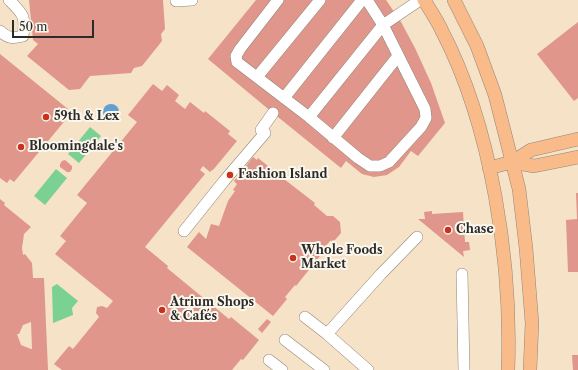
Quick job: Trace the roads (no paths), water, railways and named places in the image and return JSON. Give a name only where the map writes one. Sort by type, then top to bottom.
[{"type":"main road","points":[[424,0],[442,31],[459,68],[469,94],[490,168],[501,236],[507,299],[508,370]]},
{"type":"main road","points":[[454,0],[477,46],[495,95],[519,189],[526,248],[532,323],[530,370]]},
{"type":"main road","points":[[490,168],[512,162],[531,150],[578,139]]},
{"type":"main road","points":[[512,162],[534,166],[578,157]]},
{"type":"lane","points":[[0,31],[6,36],[14,39],[22,36],[25,24],[22,12],[9,0]]},
{"type":"lane","points":[[176,1],[192,0]]},
{"type":"lane","points":[[278,0],[236,56],[237,62],[309,117],[358,158],[370,166],[380,166],[389,162],[421,127],[426,118],[425,108],[383,25],[367,0]]},
{"type":"lane","points":[[257,77],[320,0]]},
{"type":"lane","points":[[284,98],[362,0]]},
{"type":"lane","points":[[309,117],[383,25],[420,0]]},
{"type":"lane","points":[[333,138],[398,56]]},
{"type":"lane","points":[[184,231],[263,131],[273,113]]},
{"type":"lane","points":[[327,334],[380,274],[417,237]]},
{"type":"lane","points":[[462,274],[464,370]]},
{"type":"lane","points":[[305,317],[368,370]]},
{"type":"lane","points":[[285,340],[324,370]]},
{"type":"lane","points":[[269,360],[282,370]]},
{"type":"water","points":[[111,104],[118,109],[119,112],[114,119],[111,120],[104,115],[103,112],[108,105]]},
{"type":"place","name":"59th & Lex","points":[[46,117]]},
{"type":"place","name":"Bloomingdale's","points":[[21,147]]},
{"type":"place","name":"Fashion Island","points":[[230,175]]},
{"type":"place","name":"Chase","points":[[448,230]]},
{"type":"place","name":"Whole Foods Market","points":[[293,258]]},
{"type":"place","name":"Atrium Shops & Cafés","points":[[162,310]]}]
